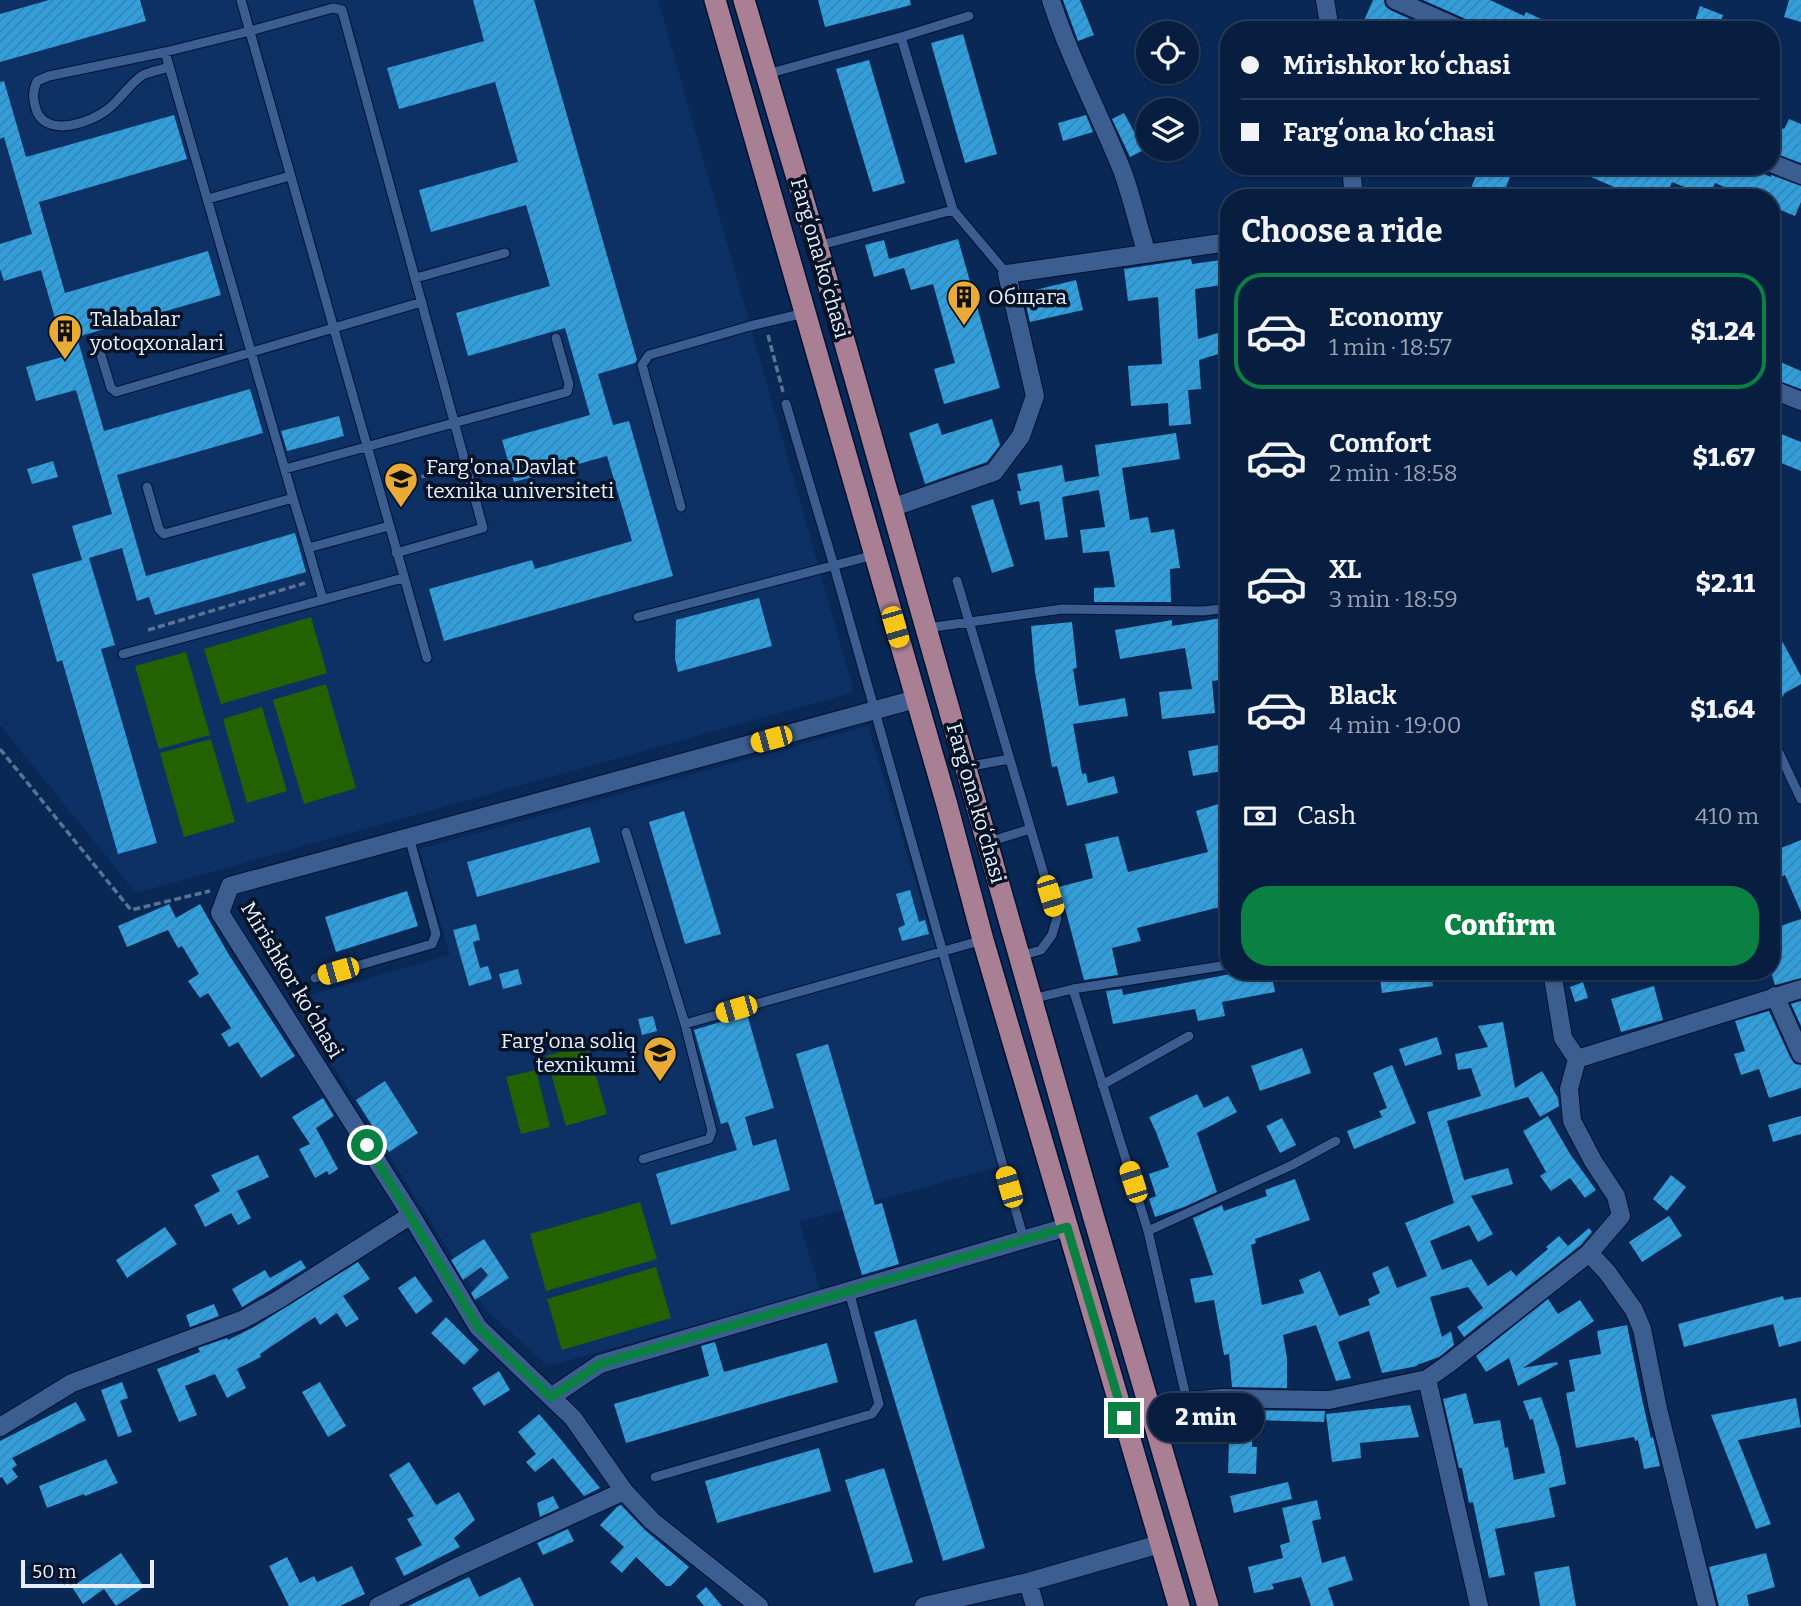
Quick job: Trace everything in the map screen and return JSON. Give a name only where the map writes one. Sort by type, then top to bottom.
[{"type":"main road","name":"Fargʻona koʻchasi","points":[[715,0],[947,805],[983,940],[1178,1606]]},
{"type":"main road","name":"Fargʻona koʻchasi","points":[[744,0],[1208,1606]]},
{"type":"main road","points":[[947,805],[974,797]]},
{"type":"street","points":[[1051,0],[1058,23],[1123,172],[1147,254]]},
{"type":"street","points":[[1325,0],[1328,21]]},
{"type":"street","points":[[1395,0],[1443,21]]},
{"type":"street","points":[[1780,167],[1801,175]]},
{"type":"street","points":[[891,508],[993,472],[1021,436],[1035,396],[1007,274],[1220,243]]},
{"type":"street","points":[[1780,393],[1801,401]]},
{"type":"street","name":"Mirishkor koʻchasi","points":[[759,1606],[652,1521],[624,1491],[573,1418],[478,1327],[411,1215],[220,913],[230,886],[916,699]]},
{"type":"street","points":[[1124,1418],[1187,1401],[1222,1398],[1329,1400],[1427,1379],[1589,1253],[1621,1216],[1616,1196],[1593,1161],[1572,1121],[1569,1089],[1577,1059],[1563,1038],[1553,980]]},
{"type":"street","points":[[1577,1059],[1801,989]]},
{"type":"street","points":[[1775,996],[1801,1054]]},
{"type":"street","points":[[0,1427],[72,1383],[242,1320],[411,1215]]},
{"type":"street","points":[[551,1397],[600,1364],[1067,1227]]},
{"type":"street","points":[[1589,1253],[1607,1272],[1634,1310],[1642,1329],[1658,1409],[1707,1606]]},
{"type":"street","points":[[1427,1379],[1479,1606]]},
{"type":"street","points":[[378,1606],[624,1491]]},
{"type":"street","points":[[924,1606],[1028,1582],[1160,1544]]},
{"type":"street","points":[[1028,1582],[1035,1606]]},
{"type":"lane","points":[[241,0],[426,658]]},
{"type":"lane","points":[[169,67],[144,74],[107,110],[79,123],[56,127],[44,123],[35,106],[33,90],[37,81],[49,76],[165,52],[333,8],[342,10],[483,528],[396,554]]},
{"type":"lane","points":[[767,74],[969,16]]},
{"type":"lane","points":[[901,37],[953,210],[1007,274]]},
{"type":"lane","points":[[165,52],[323,600]]},
{"type":"lane","points":[[208,199],[290,176]]},
{"type":"lane","points":[[817,246],[953,210]]},
{"type":"lane","points":[[415,278],[505,253]]},
{"type":"lane","points":[[96,339],[111,388],[116,392],[422,302]]},
{"type":"lane","points":[[681,507],[642,365],[649,355],[806,312]]},
{"type":"lane","points":[[285,469],[567,392],[569,384],[555,338]]},
{"type":"lane","points":[[786,404],[1024,1240]]},
{"type":"lane","points":[[147,487],[159,529],[164,534],[293,498]]},
{"type":"lane","points":[[309,548],[388,526]]},
{"type":"lane","points":[[638,617],[874,555]]},
{"type":"lane","points":[[123,654],[403,578]]},
{"type":"lane","points":[[957,581],[1057,918],[1052,935],[1041,950],[1020,956]]},
{"type":"lane","points":[[926,628],[1062,609],[1220,609]]},
{"type":"lane","points":[[1780,755],[1801,799]]},
{"type":"lane","points":[[965,767],[1009,759]]},
{"type":"lane","points":[[987,843],[1030,829]]},
{"type":"lane","points":[[626,832],[685,1024],[712,1131],[709,1139],[643,1159]]},
{"type":"lane","points":[[315,978],[432,944],[436,934],[409,837]]},
{"type":"lane","points":[[685,1024],[983,940]]},
{"type":"lane","points":[[1032,999],[1073,989],[1220,966]]},
{"type":"lane","points":[[1073,989],[1148,1231],[1187,1401]]},
{"type":"lane","points":[[1102,1085],[1189,1037]]},
{"type":"lane","points":[[1148,1231],[1292,1165],[1336,1141]]},
{"type":"lane","points":[[655,1477],[872,1414],[879,1404],[849,1291]]},
{"type":"path","points":[[764,323],[786,404]]},
{"type":"path","points":[[379,489],[466,465]]},
{"type":"path","points":[[148,630],[317,580]]},
{"type":"path","points":[[0,749],[131,910],[230,886]]},
{"type":"shaded area","name":"Farg'ona Davlat texnika universiteti","points":[[0,0],[658,0],[854,692],[136,893],[0,725]]},
{"type":"shaded area","name":"Farg'ona soliq texnikumi","points":[[868,726],[1001,1166],[799,1222],[820,1290],[548,1366],[486,1310],[292,1000],[450,955],[419,849]]},
{"type":"green space","points":[[311,617],[327,673],[221,704],[204,649]]},
{"type":"green space","points":[[186,652],[210,735],[159,749],[135,666]]},
{"type":"green space","points":[[326,684],[356,788],[304,804],[273,700]]},
{"type":"green space","points":[[262,707],[287,791],[247,803],[223,719]]},
{"type":"green space","points":[[211,739],[235,822],[184,837],[160,753]]},
{"type":"green space","points":[[587,1045],[607,1114],[566,1126],[546,1056]]},
{"type":"green space","points":[[536,1070],[550,1127],[521,1134],[506,1077]]},
{"type":"green space","points":[[640,1202],[657,1259],[546,1291],[530,1234]]},
{"type":"green space","points":[[656,1267],[671,1318],[562,1350],[547,1299]]},
{"type":"building","points":[[49,0],[140,0],[146,21],[0,62],[0,14]]},
{"type":"building","points":[[473,0],[534,0],[637,360],[635,363],[598,374],[613,425],[629,421],[673,576],[444,641],[429,589],[532,560],[535,569],[632,541],[607,456],[514,482],[502,440],[590,415],[565,328],[468,356],[456,313],[550,286],[526,205],[431,232],[419,190],[518,162],[495,82],[399,109],[387,68],[484,41]]},
{"type":"building","points":[[818,0],[910,0],[911,5],[825,27]]},
{"type":"building","points":[[1063,0],[1080,0],[1094,35],[1078,41]]},
{"type":"building","points":[[1373,0],[1384,0],[1385,6],[1390,10],[1414,21],[1364,21]]},
{"type":"building","points":[[1423,0],[1490,0],[1524,16],[1526,12],[1541,19],[1540,21],[1468,20]]},
{"type":"building","points":[[1789,0],[1801,0],[1801,22],[1784,17]]},
{"type":"building","points":[[1700,6],[1723,15],[1721,21],[1695,21]]},
{"type":"building","points":[[963,34],[997,154],[965,163],[931,43]]},
{"type":"building","points":[[869,60],[905,183],[873,192],[836,69]]},
{"type":"building","name":"Talabalar yotoqxonalari","points":[[4,81],[26,157],[174,115],[187,159],[39,202],[65,293],[208,251],[221,295],[77,337],[104,431],[250,389],[263,433],[117,475],[146,576],[295,533],[306,572],[155,615],[149,597],[137,601],[122,548],[89,558],[115,645],[101,649],[157,843],[118,854],[62,660],[57,662],[32,574],[82,560],[72,526],[112,514],[76,390],[36,401],[26,367],[66,356],[41,270],[4,281],[0,269],[0,244],[32,234],[4,137],[0,139],[0,82]]},
{"type":"building","points":[[1124,113],[1136,135],[1136,154],[1130,157],[1112,119]]},
{"type":"building","points":[[1086,115],[1093,132],[1063,141],[1058,123]]},
{"type":"building","points":[[1789,119],[1801,124],[1801,163],[1780,155],[1780,127],[1784,129]]},
{"type":"building","points":[[1476,175],[1511,175],[1505,189],[1471,189]]},
{"type":"building","points":[[1587,175],[1771,175],[1801,186],[1801,202],[1795,216],[1780,210],[1780,189],[1729,189],[1715,183],[1712,189],[1689,189],[1672,182],[1669,189],[1618,189]]},
{"type":"building","name":"Общага","points":[[958,239],[1000,388],[944,404],[934,369],[955,363],[933,284],[911,290],[904,268],[874,277],[865,245],[884,240],[889,259]]},
{"type":"building","points":[[1191,259],[1192,264],[1220,260],[1220,285],[1195,289],[1198,339],[1220,332],[1220,353],[1199,360],[1201,389],[1188,390],[1191,424],[1169,426],[1168,403],[1131,406],[1128,366],[1162,364],[1158,297],[1128,301],[1124,269]]},
{"type":"building","points":[[1076,280],[1083,310],[1030,322],[1023,293]]},
{"type":"building","points":[[1780,362],[1801,371],[1801,389],[1780,381]]},
{"type":"building","points":[[339,416],[344,436],[287,451],[281,431]]},
{"type":"building","points":[[992,419],[1000,445],[987,462],[925,484],[909,433],[938,423],[942,435]]},
{"type":"building","points":[[1176,433],[1180,459],[1122,468],[1130,520],[1148,517],[1151,533],[1174,529],[1180,568],[1170,569],[1171,602],[1094,602],[1094,588],[1115,587],[1109,551],[1083,553],[1080,530],[1105,527],[1099,490],[1062,497],[1068,537],[1045,540],[1039,501],[1020,505],[1017,491],[1021,491],[1017,474],[1062,465],[1065,482],[1099,476],[1095,445]]},
{"type":"building","points":[[1780,434],[1801,442],[1801,471],[1780,463]]},
{"type":"building","points":[[53,461],[58,477],[32,484],[27,469]]},
{"type":"building","points":[[993,499],[1014,566],[992,573],[971,506]]},
{"type":"building","points":[[759,598],[772,646],[678,672],[675,659],[676,620]]},
{"type":"building","points":[[1220,618],[1220,680],[1212,681],[1215,713],[1162,719],[1159,692],[1192,689],[1185,648],[1120,659],[1115,630],[1172,620],[1172,626]]},
{"type":"building","points":[[1072,622],[1077,668],[1073,669],[1079,706],[1125,698],[1128,716],[1073,724],[1082,774],[1086,773],[1088,783],[1114,776],[1118,793],[1067,806],[1057,766],[1052,767],[1035,672],[1031,626]]},
{"type":"building","points":[[1782,641],[1801,676],[1801,684],[1785,693],[1780,700]]},
{"type":"building","points":[[1220,745],[1220,771],[1193,776],[1188,751]]},
{"type":"building","points":[[1220,804],[1220,907],[1137,928],[1141,941],[1112,948],[1118,975],[1084,980],[1065,908],[1062,909],[1055,888],[1093,878],[1085,844],[1118,836],[1128,872],[1208,852],[1196,811]]},
{"type":"building","points":[[684,811],[721,934],[685,944],[649,822]]},
{"type":"building","points":[[590,827],[600,862],[477,897],[467,862]]},
{"type":"building","points":[[1801,840],[1801,912],[1785,875],[1780,877],[1780,848]]},
{"type":"building","points":[[910,890],[919,922],[925,920],[929,934],[902,941],[898,928],[905,925],[896,894]]},
{"type":"building","points":[[407,891],[418,926],[336,952],[325,917]]},
{"type":"building","points":[[169,904],[176,918],[200,904],[229,955],[295,1056],[261,1078],[238,1042],[229,1047],[221,1034],[231,1028],[208,993],[200,998],[188,981],[199,974],[182,946],[178,948],[168,930],[127,947],[118,926]]},
{"type":"building","points":[[1801,919],[1801,978],[1775,985],[1773,980],[1780,980],[1780,926]]},
{"type":"building","points":[[476,924],[480,940],[473,942],[480,968],[488,966],[492,979],[469,986],[453,930]]},
{"type":"building","points":[[518,969],[522,984],[503,989],[499,974]]},
{"type":"building","points":[[1220,976],[1220,980],[1273,980],[1275,992],[1222,1002],[1225,1016],[1198,1021],[1195,1009],[1113,1024],[1106,991],[1122,989],[1123,995]]},
{"type":"building","points":[[1380,980],[1432,980],[1433,986],[1382,993]]},
{"type":"building","points":[[1583,982],[1588,998],[1575,1002],[1570,987]]},
{"type":"building","points":[[1654,986],[1663,1020],[1621,1032],[1611,999]]},
{"type":"building","points":[[1801,1001],[1801,1026],[1791,1004]]},
{"type":"building","points":[[1769,1011],[1791,1059],[1795,1064],[1801,1065],[1801,1088],[1769,1098],[1759,1069],[1741,1075],[1734,1054],[1745,1051],[1735,1021]]},
{"type":"building","points":[[747,1014],[774,1108],[745,1117],[753,1146],[776,1139],[790,1190],[671,1225],[656,1174],[737,1150],[728,1122],[721,1124],[694,1030]]},
{"type":"building","points":[[653,1016],[657,1031],[642,1035],[638,1019]]},
{"type":"building","points":[[1503,1022],[1515,1088],[1542,1071],[1558,1098],[1559,1106],[1540,1117],[1528,1097],[1447,1121],[1464,1180],[1508,1168],[1513,1184],[1471,1196],[1493,1234],[1478,1242],[1469,1225],[1430,1241],[1442,1270],[1471,1259],[1488,1286],[1511,1270],[1516,1276],[1559,1236],[1568,1246],[1589,1228],[1592,1232],[1581,1245],[1464,1337],[1457,1327],[1483,1308],[1468,1287],[1430,1297],[1442,1337],[1451,1331],[1454,1345],[1439,1357],[1417,1366],[1382,1373],[1369,1331],[1338,1342],[1351,1378],[1336,1381],[1316,1325],[1283,1335],[1287,1358],[1287,1388],[1232,1387],[1229,1354],[1224,1355],[1214,1300],[1195,1303],[1190,1279],[1213,1275],[1193,1218],[1222,1205],[1224,1211],[1267,1196],[1265,1190],[1295,1179],[1310,1220],[1255,1239],[1256,1243],[1251,1245],[1262,1305],[1304,1293],[1299,1280],[1320,1271],[1339,1316],[1370,1305],[1368,1299],[1380,1293],[1372,1273],[1388,1266],[1397,1288],[1427,1276],[1405,1223],[1454,1203],[1427,1112],[1481,1096],[1471,1068],[1458,1070],[1455,1054],[1488,1047],[1478,1026]]},
{"type":"building","points":[[1437,1037],[1442,1054],[1405,1066],[1399,1049]]},
{"type":"building","points":[[828,1044],[875,1205],[882,1203],[899,1264],[862,1275],[796,1054]]},
{"type":"building","points":[[1302,1048],[1311,1073],[1260,1091],[1251,1066]]},
{"type":"building","points":[[1392,1065],[1416,1123],[1354,1149],[1347,1131],[1382,1117],[1379,1111],[1387,1108],[1373,1073]]},
{"type":"building","points":[[385,1081],[418,1133],[389,1152],[356,1100]]},
{"type":"building","points":[[1197,1094],[1204,1108],[1228,1096],[1237,1112],[1197,1133],[1217,1192],[1155,1217],[1149,1199],[1156,1196],[1149,1174],[1169,1167],[1149,1117]]},
{"type":"building","points":[[323,1098],[334,1116],[316,1128],[338,1169],[329,1175],[327,1171],[315,1178],[299,1149],[310,1144],[292,1117]]},
{"type":"building","points":[[1548,1116],[1570,1154],[1596,1190],[1585,1198],[1570,1178],[1551,1191],[1540,1176],[1546,1172],[1523,1131]]},
{"type":"building","points":[[1801,1116],[1801,1134],[1773,1142],[1768,1125]]},
{"type":"building","points":[[1282,1118],[1296,1145],[1280,1153],[1266,1126]]},
{"type":"building","points":[[258,1155],[269,1177],[237,1191],[251,1218],[238,1225],[231,1213],[205,1227],[194,1205],[220,1191],[211,1175]]},
{"type":"building","points":[[1671,1175],[1686,1187],[1667,1211],[1653,1199]]},
{"type":"building","points":[[1669,1216],[1682,1236],[1642,1262],[1629,1242]]},
{"type":"building","points":[[165,1227],[177,1244],[127,1278],[116,1260]]},
{"type":"building","points":[[484,1239],[509,1278],[475,1300],[471,1293],[488,1275],[481,1267],[463,1280],[451,1260]]},
{"type":"building","points":[[301,1260],[306,1268],[242,1307],[232,1289],[265,1270],[270,1278]]},
{"type":"building","points":[[358,1262],[370,1279],[343,1296],[359,1319],[346,1327],[337,1313],[320,1325],[315,1317],[260,1354],[261,1357],[237,1369],[246,1388],[227,1398],[215,1374],[185,1386],[197,1415],[179,1422],[157,1369],[200,1352],[198,1348],[227,1338],[228,1340],[254,1327]]},
{"type":"building","points":[[415,1276],[433,1301],[416,1314],[398,1288]]},
{"type":"building","points":[[1783,1296],[1784,1300],[1801,1297],[1801,1341],[1779,1347],[1773,1324],[1684,1347],[1678,1324]]},
{"type":"building","points":[[1548,1299],[1558,1314],[1580,1300],[1594,1321],[1523,1368],[1557,1362],[1558,1364],[1518,1386],[1509,1358],[1486,1372],[1476,1356]]},
{"type":"building","points":[[214,1304],[219,1316],[190,1327],[186,1315]]},
{"type":"building","points":[[446,1317],[479,1350],[464,1365],[431,1333]]},
{"type":"building","points":[[916,1319],[985,1548],[943,1561],[874,1332]]},
{"type":"building","points":[[1627,1325],[1651,1438],[1653,1437],[1660,1466],[1644,1469],[1638,1440],[1635,1441],[1634,1437],[1576,1448],[1566,1393],[1575,1391],[1569,1360],[1601,1354],[1597,1331]]},
{"type":"building","points":[[715,1342],[724,1372],[827,1343],[838,1382],[626,1443],[614,1404],[709,1376],[701,1346]]},
{"type":"building","points":[[499,1371],[510,1390],[484,1406],[472,1388]]},
{"type":"building","points":[[122,1382],[128,1398],[120,1401],[132,1432],[118,1437],[101,1390]]},
{"type":"building","points":[[320,1382],[346,1426],[328,1437],[302,1392]]},
{"type":"building","points":[[1466,1393],[1474,1424],[1500,1420],[1514,1480],[1545,1473],[1533,1419],[1530,1420],[1523,1401],[1541,1397],[1559,1448],[1566,1484],[1549,1488],[1555,1517],[1495,1529],[1505,1575],[1489,1578],[1473,1502],[1469,1503],[1443,1399]]},
{"type":"building","points":[[1796,1398],[1801,1427],[1738,1440],[1771,1524],[1756,1529],[1711,1415]]},
{"type":"building","points":[[76,1402],[86,1420],[12,1458],[17,1465],[12,1469],[18,1477],[7,1485],[2,1477],[0,1478],[0,1441]]},
{"type":"building","points":[[1410,1405],[1419,1437],[1360,1443],[1361,1458],[1332,1462],[1326,1414]]},
{"type":"building","points":[[1230,1410],[1325,1411],[1324,1422],[1253,1420],[1252,1447],[1257,1447],[1256,1474],[1228,1473]]},
{"type":"building","points":[[539,1414],[600,1488],[584,1496],[553,1458],[535,1472],[526,1462],[536,1454],[518,1432]]},
{"type":"building","points":[[819,1448],[831,1491],[717,1523],[705,1481]]},
{"type":"building","points":[[106,1459],[118,1483],[47,1508],[39,1486]]},
{"type":"building","points":[[409,1462],[436,1505],[459,1492],[475,1520],[454,1538],[460,1547],[404,1576],[395,1558],[422,1545],[407,1519],[414,1516],[389,1475]]},
{"type":"building","points":[[884,1468],[913,1562],[874,1573],[845,1480]]},
{"type":"building","points":[[1288,1482],[1292,1499],[1234,1513],[1230,1496]]},
{"type":"building","points":[[553,1496],[559,1508],[540,1517],[537,1503]]},
{"type":"building","points":[[1317,1500],[1321,1519],[1312,1521],[1322,1563],[1345,1556],[1353,1580],[1328,1588],[1334,1606],[1311,1606],[1301,1577],[1272,1584],[1274,1589],[1254,1593],[1248,1567],[1283,1558],[1280,1545],[1290,1542],[1282,1508]]},
{"type":"building","points":[[621,1505],[645,1530],[689,1567],[671,1586],[666,1586],[636,1557],[622,1573],[610,1562],[624,1547],[600,1525]]},
{"type":"building","points":[[568,1529],[574,1541],[543,1555],[537,1543]]},
{"type":"building","points":[[121,1553],[144,1587],[116,1606],[104,1589],[83,1604],[72,1587]]},
{"type":"building","points":[[1766,1553],[1775,1587],[1747,1595],[1749,1606],[1719,1606],[1709,1567]]},
{"type":"building","points":[[287,1557],[300,1583],[314,1576],[317,1582],[352,1566],[365,1594],[340,1606],[289,1606],[269,1566]]},
{"type":"building","points":[[1569,1566],[1576,1606],[1540,1606],[1534,1572]]},
{"type":"building","points":[[469,1577],[479,1597],[520,1577],[534,1606],[408,1606]]},
{"type":"building","points":[[706,1587],[722,1606],[704,1606],[696,1596]]},
{"type":"place","name":"Общага","points":[[964,327]]},
{"type":"place","name":"Talabalar yotoqxonalari","points":[[65,361]]},
{"type":"place","name":"Farg'ona Davlat texnika universiteti","points":[[401,509]]},
{"type":"place","name":"Farg'ona soliq texnikumi","points":[[660,1083]]},
{"type":"route","points":[[367,1145],[478,1327],[551,1397],[600,1364],[1067,1227],[1124,1418]]}]
